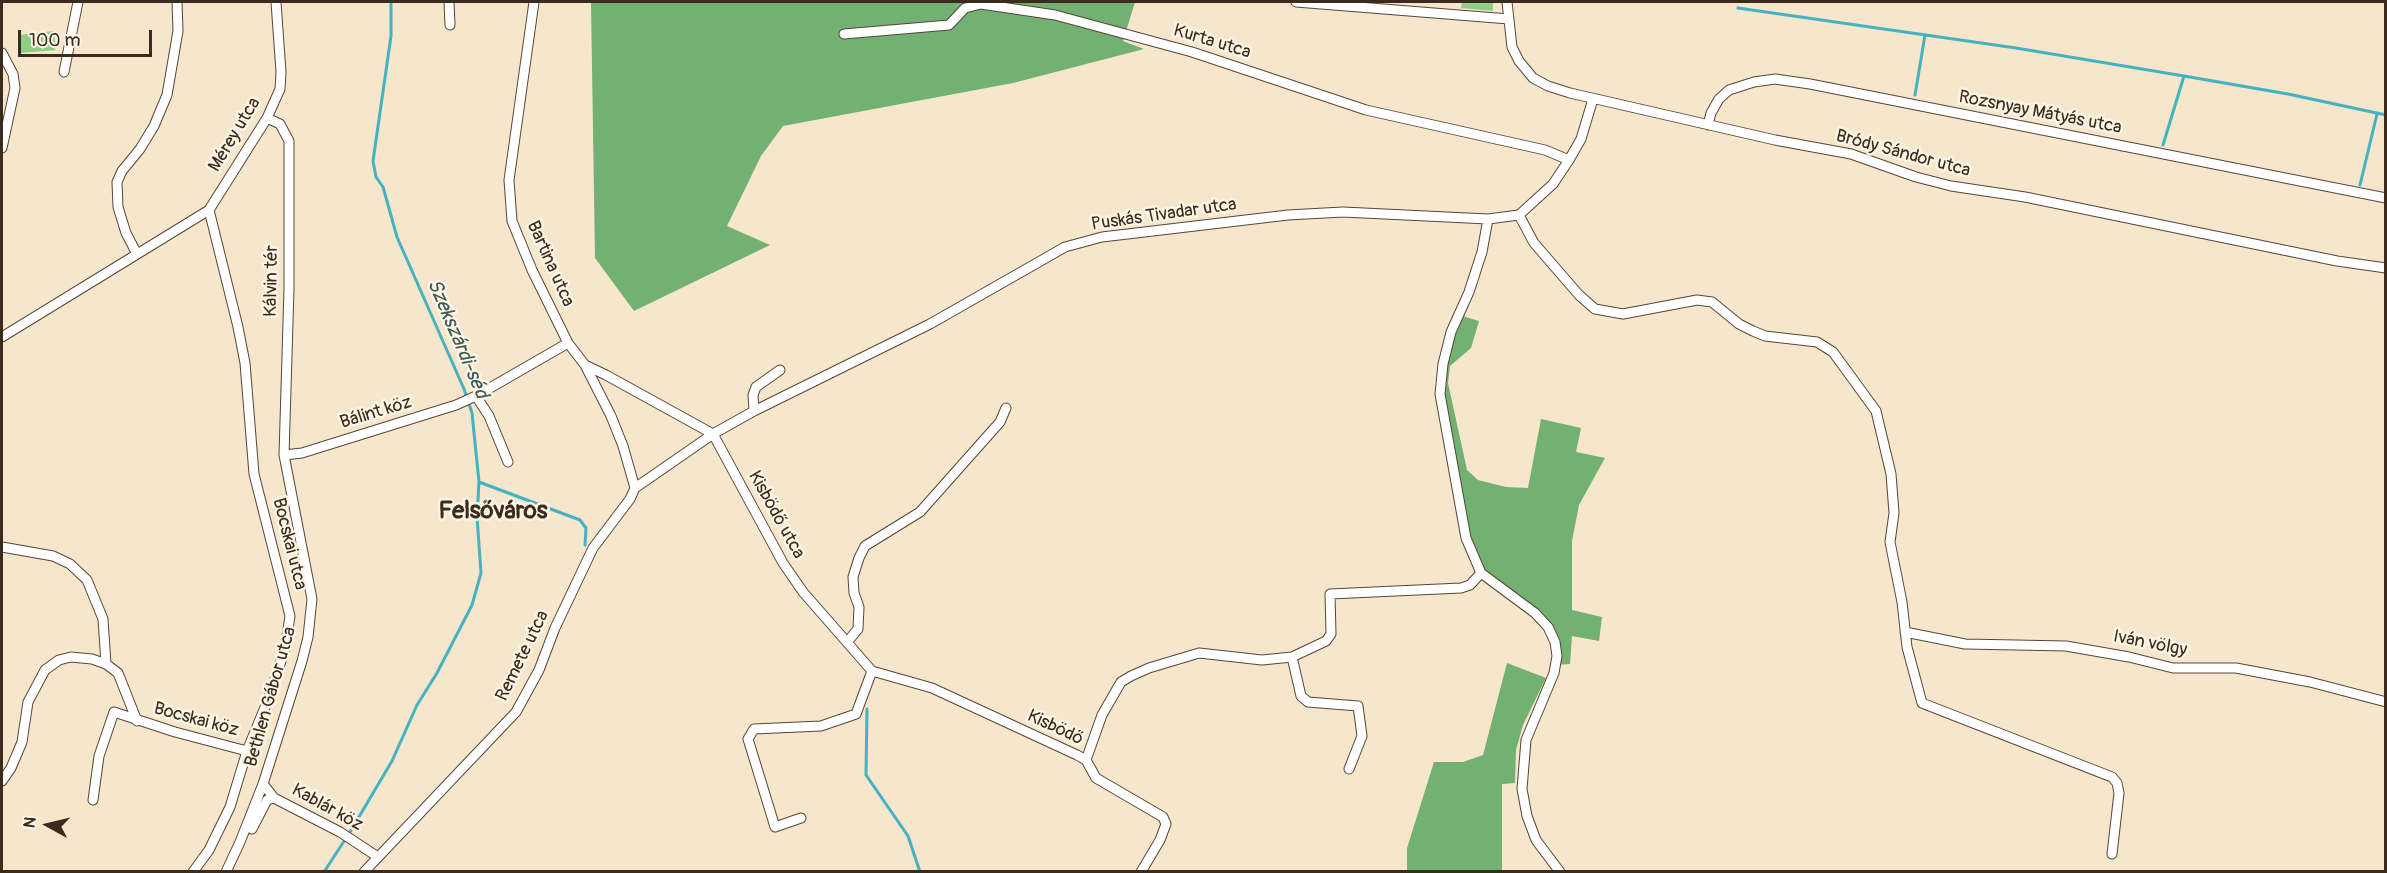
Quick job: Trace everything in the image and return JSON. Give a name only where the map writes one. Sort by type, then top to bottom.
[{"type":"street","points":[[64,72],[78,2]]},
{"type":"street","points":[[137,254],[126,233],[118,207],[117,182],[122,171],[140,149],[154,126],[167,95],[178,31],[177,2]]},
{"type":"street","name":"Mérey utca","points":[[209,210],[267,118],[280,89],[276,2]]},
{"type":"street","points":[[449,2],[450,25]]},
{"type":"street","name":"Bartina utca","points":[[534,2],[509,180],[512,221],[532,270],[568,343],[585,365],[611,416],[623,446],[635,488]]},
{"type":"street","points":[[1296,2],[1509,20]]},
{"type":"street","name":"Bródy Sándor utca","points":[[1507,2],[1512,47],[1519,62],[1533,78],[1548,86],[1593,99],[1708,125],[1851,154],[1916,177],[1951,186],[2025,197],[2337,261],[2385,268]]},
{"type":"street","name":"Kurta utca","points":[[844,34],[949,25],[965,8],[981,4],[1055,15],[1192,52],[1366,110],[1545,150],[1569,160]]},
{"type":"street","points":[[2,54],[14,74],[15,88],[2,142]]},
{"type":"street","name":"Rozsnyay Mátyás utca","points":[[1708,125],[1711,113],[1719,99],[1729,90],[1754,82],[1775,79],[2385,198]]},
{"type":"street","points":[[1593,99],[1581,139],[1569,160],[1553,184],[1519,215],[1534,243],[1572,287],[1595,309],[1623,314],[1697,300],[1712,302],[1739,324],[1752,331],[1765,336],[1817,342],[1833,352],[1876,411],[1891,474],[1894,513],[1890,542],[1902,602],[1905,632],[1922,703],[2112,777],[2117,783],[2119,793],[2112,854]]},
{"type":"street","name":"Kálvin tér","points":[[267,118],[280,124],[289,141],[289,289],[284,455]]},
{"type":"street","points":[[2,337],[209,210]]},
{"type":"street","name":"Bocskai utca","points":[[193,872],[209,850],[230,807],[247,751],[285,650],[290,616],[254,474],[245,363],[209,210]]},
{"type":"street","name":"Puskás Tivadar utca","points":[[635,488],[712,434],[930,324],[1065,248],[1102,237],[1288,215],[1332,213],[1488,219],[1519,215]]},
{"type":"street","points":[[1488,219],[1482,252],[1469,292],[1451,332],[1443,364],[1440,394],[1466,538],[1481,573],[1535,613],[1548,627],[1555,642],[1557,656],[1554,673],[1526,740],[1522,789],[1527,816],[1536,840],[1560,872]]},
{"type":"street","name":"Bálint köz","points":[[284,455],[302,453],[456,405],[476,396],[568,343]]},
{"type":"street","points":[[585,365],[712,434]]},
{"type":"street","points":[[754,411],[753,395],[756,387],[780,370]]},
{"type":"street","points":[[476,396],[489,416],[508,462]]},
{"type":"street","points":[[848,641],[858,629],[859,607],[854,593],[853,577],[865,546],[920,512],[1000,422],[1006,408]]},
{"type":"street","name":"Kisbödő utca","points":[[712,434],[783,563],[803,592],[872,671]]},
{"type":"street","name":"Bethlen Gábor utca","points":[[226,872],[263,784],[306,645],[312,599],[305,557],[294,518],[284,455]]},
{"type":"street","name":"Remete utca","points":[[364,872],[453,781],[516,712],[539,670],[593,548],[635,488]]},
{"type":"street","points":[[2,547],[53,556],[70,564],[87,580],[103,619],[106,664],[92,659],[71,657],[59,660],[45,670],[28,702],[22,742],[2,782]]},
{"type":"street","points":[[1086,760],[1102,714],[1121,682],[1131,676],[1149,668],[1199,653],[1262,660],[1292,657],[1326,641],[1331,634],[1330,594],[1461,588],[1477,580],[1481,573]]},
{"type":"street","name":"Iván völgy","points":[[1905,632],[1965,644],[2066,646],[2129,657],[2173,668],[2236,668],[2310,682],[2385,702]]},
{"type":"street","points":[[1292,657],[1301,696],[1308,702],[1358,706],[1362,736],[1349,769]]},
{"type":"street","name":"Bocskai köz","points":[[106,664],[118,673],[137,721]]},
{"type":"street","points":[[801,818],[775,827],[748,739],[754,729],[820,726],[856,714],[872,671]]},
{"type":"street","name":"Kisbödő","points":[[872,671],[932,688],[1086,760],[1096,778],[1163,817],[1166,824],[1160,840],[1141,872]]},
{"type":"street","name":"Bocskai köz","points":[[93,800],[99,756],[114,712],[137,721],[247,751]]},
{"type":"street","name":"Kablár köz","points":[[263,784],[274,798],[340,832],[378,857]]},
{"type":"street","points":[[240,842],[250,831],[267,800],[274,798]]},
{"type":"green space","points":[[591,2],[1135,2],[1123,41],[1144,49],[1013,83],[783,126],[761,156],[727,226],[770,245],[634,311],[595,258]]},
{"type":"green space","points":[[1462,2],[1493,2],[1493,11],[1461,8]]},
{"type":"green space","points":[[54,31],[56,50],[20,53],[18,35]]},
{"type":"green space","points":[[1459,315],[1479,321],[1471,348],[1450,366],[1448,383],[1467,470],[1478,480],[1506,487],[1528,488],[1541,419],[1581,428],[1576,452],[1605,458],[1579,505],[1572,541],[1572,610],[1602,617],[1599,641],[1572,636],[1570,664],[1556,665],[1548,627],[1481,573],[1466,538],[1440,394]]},
{"type":"green space","points":[[1507,663],[1546,678],[1523,725],[1516,750],[1515,783],[1502,784],[1502,871],[1407,871],[1407,848],[1434,762],[1463,762],[1483,755]]},
{"type":"waterway","name":"Szekszárdi-séd","points":[[324,872],[392,761],[417,705],[437,673],[472,605],[481,573],[477,517],[479,482],[472,413],[464,389],[397,237],[383,187],[376,177],[373,161],[391,36],[391,2]]},
{"type":"waterway","points":[[1738,8],[2016,48],[2288,94],[2386,115]]},
{"type":"waterway","points":[[1915,95],[1925,35]]},
{"type":"waterway","points":[[2163,145],[2184,76]]},
{"type":"waterway","points":[[2360,185],[2377,114]]},
{"type":"waterway","points":[[479,482],[580,520],[586,528],[585,545]]},
{"type":"waterway","points":[[867,709],[866,775],[908,836],[920,872]]},
{"type":"district","name":"Felsőváros","points":[[493,512]]}]
